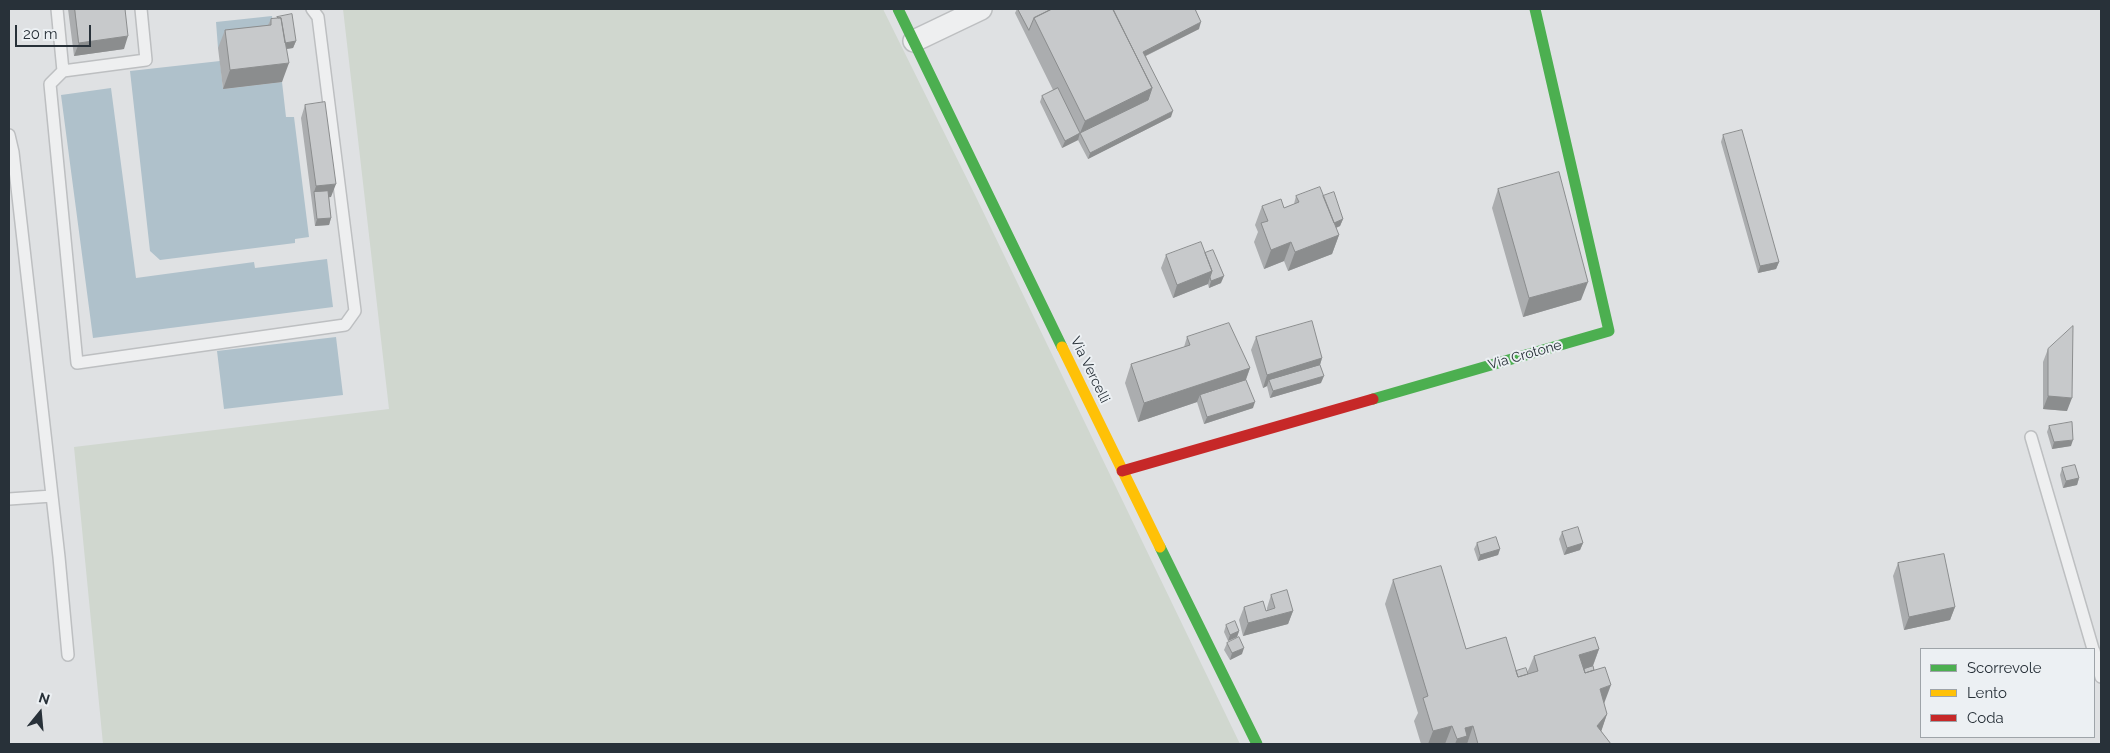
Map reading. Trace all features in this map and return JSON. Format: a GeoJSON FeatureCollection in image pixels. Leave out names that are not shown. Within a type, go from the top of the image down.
{"type":"FeatureCollection","features":[{"type":"Feature","properties":{"kind":"street","name":"Via Vercelli"},"geometry":{"type":"LineString","coordinates":[[898,9],[1257,744]]}},
{"type":"Feature","properties":{"kind":"street"},"geometry":{"type":"LineString","coordinates":[[914,41],[981,9]]}},
{"type":"Feature","properties":{"kind":"street","name":"Via Crotone"},"geometry":{"type":"LineString","coordinates":[[1122,471],[1609,331],[1535,9]]}},
{"type":"Feature","properties":{"kind":"lane"},"geometry":{"type":"LineString","coordinates":[[57,9],[64,70]]}},
{"type":"Feature","properties":{"kind":"lane"},"geometry":{"type":"LineString","coordinates":[[141,9],[146,60],[64,70],[50,84],[77,363],[345,325],[355,311],[318,17],[312,9]]}},
{"type":"Feature","properties":{"kind":"lane"},"geometry":{"type":"LineString","coordinates":[[9,135],[13,152],[68,655]]}},
{"type":"Feature","properties":{"kind":"lane"},"geometry":{"type":"LineString","coordinates":[[2032,437],[2093,648]]}},
{"type":"Feature","properties":{"kind":"lane"},"geometry":{"type":"LineString","coordinates":[[9,499],[52,496]]}},
{"type":"Feature","properties":{"kind":"lane"},"geometry":{"type":"LineString","coordinates":[[2095,654],[2101,677]]}},
{"type":"Feature","properties":{"kind":"shaded area"},"geometry":{"type":"Polygon","coordinates":[[[343,9],[883,9],[976,197],[1240,744],[103,744],[74,447],[389,409],[343,9]]]}},
{"type":"Feature","properties":{"kind":"water"},"geometry":{"type":"Polygon","coordinates":[[[272,16],[274,36],[264,43],[218,48],[216,22],[272,16]]]}},
{"type":"Feature","properties":{"kind":"water"},"geometry":{"type":"Polygon","coordinates":[[[220,61],[223,89],[282,82],[286,117],[294,117],[309,237],[295,239],[295,243],[160,260],[150,251],[130,71],[220,61]]]}},
{"type":"Feature","properties":{"kind":"water"},"geometry":{"type":"Polygon","coordinates":[[[111,88],[136,278],[254,262],[255,268],[327,259],[333,307],[93,338],[61,95],[111,88]]]}},
{"type":"Feature","properties":{"kind":"water"},"geometry":{"type":"Polygon","coordinates":[[[336,337],[343,395],[224,409],[217,351],[336,337]]]}},
{"type":"Feature","properties":{"kind":"building"},"geometry":{"type":"Polygon","coordinates":[[[75,9],[125,9],[128,36],[79,43],[75,9]]]}},
{"type":"Feature","properties":{"kind":"building"},"geometry":{"type":"Polygon","coordinates":[[[1018,9],[1052,9],[1034,18],[1029,30],[1018,9]]]}},
{"type":"Feature","properties":{"kind":"building"},"geometry":{"type":"Polygon","coordinates":[[[1052,9],[1113,9],[1152,88],[1085,121],[1034,18],[1052,9]]]}},
{"type":"Feature","properties":{"kind":"building"},"geometry":{"type":"Polygon","coordinates":[[[1113,9],[1195,9],[1201,22],[1143,52],[1173,111],[1090,153],[1080,133],[1148,100],[1152,88],[1113,9]]]}},
{"type":"Feature","properties":{"kind":"building"},"geometry":{"type":"Polygon","coordinates":[[[292,14],[296,41],[285,43],[281,18],[277,17],[292,14]]]}},
{"type":"Feature","properties":{"kind":"building"},"geometry":{"type":"Polygon","coordinates":[[[281,18],[289,63],[230,70],[225,30],[271,25],[271,19],[281,18]]]}},
{"type":"Feature","properties":{"kind":"building"},"geometry":{"type":"Polygon","coordinates":[[[1058,88],[1080,133],[1065,141],[1042,96],[1058,88]]]}},
{"type":"Feature","properties":{"kind":"building"},"geometry":{"type":"Polygon","coordinates":[[[325,102],[336,184],[316,186],[305,105],[325,102]]]}},
{"type":"Feature","properties":{"kind":"building"},"geometry":{"type":"Polygon","coordinates":[[[1742,130],[1779,262],[1760,266],[1723,135],[1742,130]]]}},
{"type":"Feature","properties":{"kind":"building"},"geometry":{"type":"Polygon","coordinates":[[[1559,172],[1588,282],[1529,298],[1498,189],[1559,172]]]}},
{"type":"Feature","properties":{"kind":"building"},"geometry":{"type":"Polygon","coordinates":[[[1320,187],[1339,235],[1295,252],[1291,242],[1271,250],[1261,223],[1268,221],[1262,206],[1281,199],[1284,208],[1299,202],[1296,196],[1320,187]]]}},
{"type":"Feature","properties":{"kind":"building"},"geometry":{"type":"Polygon","coordinates":[[[328,191],[331,218],[317,219],[314,192],[328,191]]]}},
{"type":"Feature","properties":{"kind":"building"},"geometry":{"type":"Polygon","coordinates":[[[1334,192],[1343,219],[1334,223],[1323,196],[1334,192]]]}},
{"type":"Feature","properties":{"kind":"building"},"geometry":{"type":"Polygon","coordinates":[[[1201,242],[1212,271],[1177,285],[1166,255],[1201,242]]]}},
{"type":"Feature","properties":{"kind":"building"},"geometry":{"type":"Polygon","coordinates":[[[1213,250],[1224,276],[1211,281],[1212,271],[1205,253],[1213,250]]]}},
{"type":"Feature","properties":{"kind":"building"},"geometry":{"type":"Polygon","coordinates":[[[1312,321],[1322,358],[1267,375],[1256,337],[1312,321]]]}},
{"type":"Feature","properties":{"kind":"building"},"geometry":{"type":"Polygon","coordinates":[[[1229,323],[1250,368],[1144,403],[1131,364],[1190,345],[1187,337],[1229,323]]]}},
{"type":"Feature","properties":{"kind":"building"},"geometry":{"type":"Polygon","coordinates":[[[2073,326],[2072,398],[2048,396],[2048,349],[2073,326]]]}},
{"type":"Feature","properties":{"kind":"building"},"geometry":{"type":"Polygon","coordinates":[[[1320,365],[1324,376],[1273,391],[1269,380],[1320,365]]]}},
{"type":"Feature","properties":{"kind":"building"},"geometry":{"type":"Polygon","coordinates":[[[1246,380],[1255,402],[1207,417],[1200,395],[1246,380]]]}},
{"type":"Feature","properties":{"kind":"building"},"geometry":{"type":"Polygon","coordinates":[[[2072,422],[2073,440],[2054,442],[2049,426],[2072,422]]]}},
{"type":"Feature","properties":{"kind":"building"},"geometry":{"type":"Polygon","coordinates":[[[2075,465],[2079,478],[2066,481],[2062,468],[2075,465]]]}},
{"type":"Feature","properties":{"kind":"building"},"geometry":{"type":"Polygon","coordinates":[[[1578,527],[1583,543],[1567,548],[1562,532],[1578,527]]]}},
{"type":"Feature","properties":{"kind":"building"},"geometry":{"type":"Polygon","coordinates":[[[1496,537],[1500,549],[1480,555],[1477,543],[1496,537]]]}},
{"type":"Feature","properties":{"kind":"building"},"geometry":{"type":"Polygon","coordinates":[[[1944,554],[1955,607],[1909,617],[1898,563],[1944,554]]]}},
{"type":"Feature","properties":{"kind":"building"},"geometry":{"type":"Polygon","coordinates":[[[1441,566],[1466,649],[1506,637],[1518,677],[1538,671],[1534,656],[1595,637],[1599,649],[1579,655],[1585,673],[1605,667],[1611,685],[1600,689],[1607,714],[1597,726],[1611,744],[1478,744],[1473,726],[1465,728],[1467,736],[1457,739],[1452,726],[1433,731],[1423,698],[1428,696],[1393,580],[1441,566]]]}},
{"type":"Feature","properties":{"kind":"building"},"geometry":{"type":"Polygon","coordinates":[[[1287,590],[1293,611],[1248,623],[1244,607],[1263,601],[1266,611],[1275,608],[1271,595],[1287,590]]]}},
{"type":"Feature","properties":{"kind":"building"},"geometry":{"type":"Polygon","coordinates":[[[1235,621],[1239,631],[1230,635],[1226,625],[1235,621]]]}},
{"type":"Feature","properties":{"kind":"building"},"geometry":{"type":"Polygon","coordinates":[[[1239,637],[1244,648],[1232,653],[1227,643],[1239,637]]]}},
{"type":"Feature","properties":{"kind":"building"},"geometry":{"type":"Polygon","coordinates":[[[1593,666],[1594,670],[1585,673],[1584,669],[1593,666]]]}},
{"type":"Feature","properties":{"kind":"building"},"geometry":{"type":"Polygon","coordinates":[[[1526,668],[1528,674],[1518,677],[1516,671],[1526,668]]]}},
{"type":"Feature","properties":{"kind":"traffic: fast"},"geometry":{"type":"LineString","coordinates":[[898,9],[1062,347]]}},
{"type":"Feature","properties":{"kind":"traffic: fast"},"geometry":{"type":"LineString","coordinates":[[1373,399],[1609,331],[1535,9]]}},
{"type":"Feature","properties":{"kind":"traffic: fast"},"geometry":{"type":"LineString","coordinates":[[1160,547],[1257,744]]}},
{"type":"Feature","properties":{"kind":"traffic: slow"},"geometry":{"type":"LineString","coordinates":[[1062,347],[1160,547]]}},
{"type":"Feature","properties":{"kind":"traffic: jam"},"geometry":{"type":"LineString","coordinates":[[1122,471],[1373,399]]}}]}
